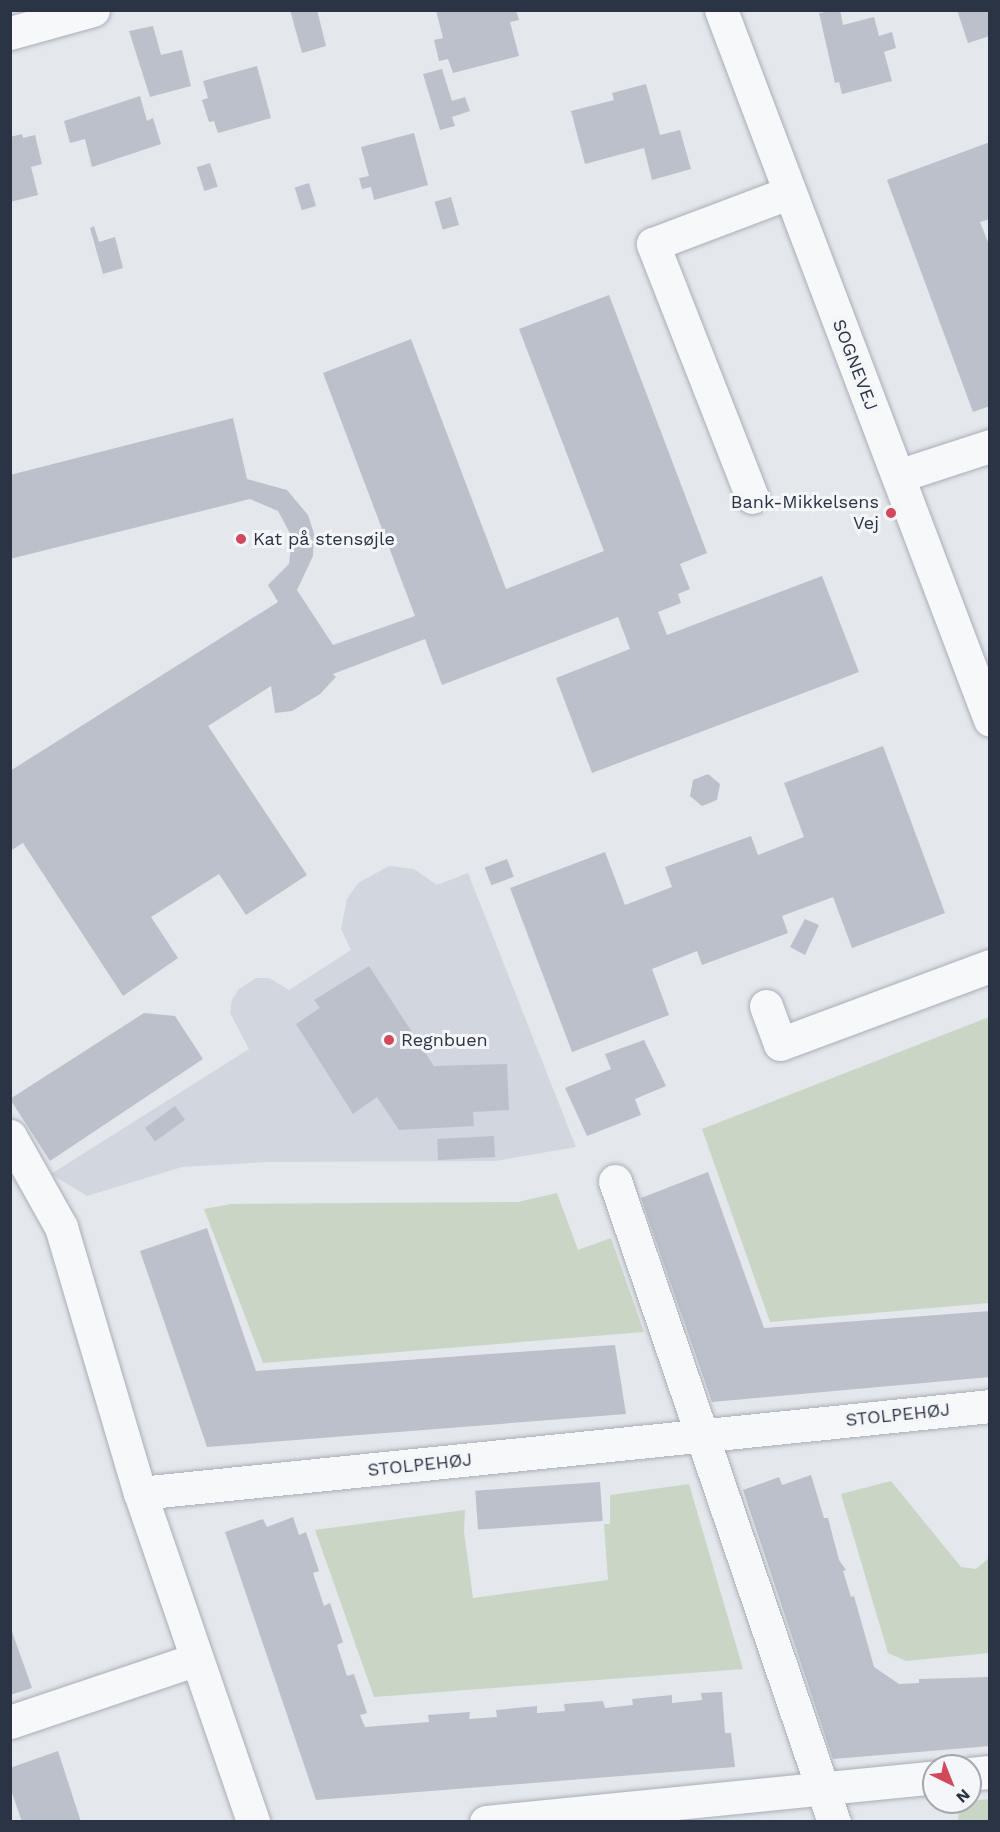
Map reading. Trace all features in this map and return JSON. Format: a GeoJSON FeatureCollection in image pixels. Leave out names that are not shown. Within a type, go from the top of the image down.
{"type":"FeatureCollection","features":[{"type":"Feature","properties":{"kind":"street"},"geometry":{"type":"LineString","coordinates":[[10,33],[93,10]]}},
{"type":"Feature","properties":{"kind":"street","name":"SOGNEVEJ"},"geometry":{"type":"LineString","coordinates":[[720,10],[990,720]]}},
{"type":"Feature","properties":{"kind":"street"},"geometry":{"type":"LineString","coordinates":[[752,497],[653,244],[788,193]]}},
{"type":"Feature","properties":{"kind":"street"},"geometry":{"type":"LineString","coordinates":[[898,476],[990,446]]}},
{"type":"Feature","properties":{"kind":"street"},"geometry":{"type":"LineString","coordinates":[[766,1006],[780,1044],[990,966]]}},
{"type":"Feature","properties":{"kind":"street"},"geometry":{"type":"LineString","coordinates":[[10,1136],[61,1227],[140,1493],[253,1821]]}},
{"type":"Feature","properties":{"kind":"street"},"geometry":{"type":"LineString","coordinates":[[615,1181],[700,1437],[834,1821]]}},
{"type":"Feature","properties":{"kind":"street","name":"STOLPEHØJ"},"geometry":{"type":"LineString","coordinates":[[140,1493],[990,1406]]}},
{"type":"Feature","properties":{"kind":"street"},"geometry":{"type":"LineString","coordinates":[[10,1722],[197,1659]]}},
{"type":"Feature","properties":{"kind":"street"},"geometry":{"type":"LineString","coordinates":[[486,1821],[922,1778]]}},
{"type":"Feature","properties":{"kind":"shaded area","name":"Regnbuen"},"geometry":{"type":"Polygon","coordinates":[[[389,866],[414,869],[437,885],[468,873],[576,1147],[495,1161],[267,1162],[182,1167],[87,1196],[51,1174],[249,1049],[230,1013],[232,1000],[239,989],[256,978],[269,978],[289,990],[351,950],[341,929],[347,899],[358,883],[389,866]]]}},
{"type":"Feature","properties":{"kind":"green space"},"geometry":{"type":"Polygon","coordinates":[[[989,1017],[989,1303],[770,1322],[702,1129],[989,1017]]]}},
{"type":"Feature","properties":{"kind":"green space"},"geometry":{"type":"Polygon","coordinates":[[[557,1193],[578,1250],[611,1238],[644,1332],[263,1363],[204,1209],[231,1204],[518,1202],[557,1193]]]}},
{"type":"Feature","properties":{"kind":"green space"},"geometry":{"type":"Polygon","coordinates":[[[891,1481],[961,1567],[976,1569],[989,1558],[989,1653],[906,1661],[888,1653],[841,1494],[891,1481]]]}},
{"type":"Feature","properties":{"kind":"green space"},"geometry":{"type":"Polygon","coordinates":[[[689,1484],[743,1669],[374,1697],[315,1530],[465,1510],[464,1532],[473,1598],[608,1580],[604,1524],[610,1524],[610,1495],[689,1484]]]}},
{"type":"Feature","properties":{"kind":"green space"},"geometry":{"type":"Polygon","coordinates":[[[989,1799],[989,1821],[958,1821],[959,1814],[982,1814],[982,1800],[989,1799]]]}},
{"type":"Feature","properties":{"kind":"building"},"geometry":{"type":"Polygon","coordinates":[[[290,10],[317,10],[326,46],[302,53],[290,10]]]}},
{"type":"Feature","properties":{"kind":"building"},"geometry":{"type":"Polygon","coordinates":[[[436,10],[516,10],[519,20],[510,22],[519,56],[453,73],[448,59],[439,61],[434,40],[443,38],[436,10]]]}},
{"type":"Feature","properties":{"kind":"building"},"geometry":{"type":"Polygon","coordinates":[[[840,10],[843,25],[874,17],[879,36],[892,32],[896,48],[884,52],[892,81],[842,94],[839,82],[835,83],[819,13],[840,10]]]}},
{"type":"Feature","properties":{"kind":"building"},"geometry":{"type":"Polygon","coordinates":[[[957,10],[990,10],[990,36],[968,43],[957,10]]]}},
{"type":"Feature","properties":{"kind":"building"},"geometry":{"type":"Polygon","coordinates":[[[153,26],[161,55],[182,50],[191,86],[150,97],[129,31],[153,26]]]}},
{"type":"Feature","properties":{"kind":"building"},"geometry":{"type":"Polygon","coordinates":[[[257,66],[271,118],[218,133],[214,121],[209,122],[202,100],[208,98],[203,81],[257,66]]]}},
{"type":"Feature","properties":{"kind":"building"},"geometry":{"type":"Polygon","coordinates":[[[442,69],[452,101],[465,97],[470,111],[452,117],[455,126],[440,130],[423,74],[442,69]]]}},
{"type":"Feature","properties":{"kind":"building"},"geometry":{"type":"Polygon","coordinates":[[[646,84],[660,135],[680,130],[691,169],[652,180],[644,148],[585,164],[571,111],[614,100],[612,93],[646,84]]]}},
{"type":"Feature","properties":{"kind":"building"},"geometry":{"type":"Polygon","coordinates":[[[140,96],[147,121],[153,118],[161,144],[92,167],[85,139],[70,143],[64,121],[140,96]]]}},
{"type":"Feature","properties":{"kind":"building"},"geometry":{"type":"Polygon","coordinates":[[[414,133],[428,185],[374,200],[371,187],[362,189],[359,178],[369,176],[361,147],[414,133]]]}},
{"type":"Feature","properties":{"kind":"building"},"geometry":{"type":"Polygon","coordinates":[[[22,134],[23,138],[35,135],[42,164],[31,167],[38,195],[10,202],[10,137],[22,134]]]}},
{"type":"Feature","properties":{"kind":"building"},"geometry":{"type":"Polygon","coordinates":[[[990,142],[990,219],[980,222],[990,247],[990,406],[973,412],[887,180],[990,142]]]}},
{"type":"Feature","properties":{"kind":"building"},"geometry":{"type":"Polygon","coordinates":[[[210,163],[218,187],[204,191],[197,167],[210,163]]]}},
{"type":"Feature","properties":{"kind":"building"},"geometry":{"type":"Polygon","coordinates":[[[309,183],[316,206],[302,210],[295,187],[309,183]]]}},
{"type":"Feature","properties":{"kind":"building"},"geometry":{"type":"Polygon","coordinates":[[[451,197],[459,225],[443,230],[435,202],[451,197]]]}},
{"type":"Feature","properties":{"kind":"building"},"geometry":{"type":"Polygon","coordinates":[[[94,226],[99,242],[115,237],[123,268],[103,274],[90,228],[94,226]]]}},
{"type":"Feature","properties":{"kind":"building"},"geometry":{"type":"Polygon","coordinates":[[[609,295],[707,553],[680,564],[690,589],[678,594],[681,603],[658,612],[667,635],[822,576],[859,672],[592,773],[556,678],[630,649],[618,617],[442,685],[425,639],[333,674],[336,677],[320,694],[292,711],[275,713],[271,686],[208,726],[307,875],[246,915],[219,874],[151,917],[178,958],[123,996],[23,843],[10,851],[10,771],[278,602],[268,585],[289,564],[292,537],[278,511],[250,499],[10,559],[10,475],[233,418],[247,479],[287,490],[308,515],[314,534],[313,556],[297,590],[333,645],[415,616],[323,373],[411,339],[506,589],[604,551],[519,329],[609,295]]]}},
{"type":"Feature","properties":{"kind":"building"},"geometry":{"type":"Polygon","coordinates":[[[883,746],[945,913],[852,948],[833,897],[782,916],[788,933],[702,965],[697,951],[652,969],[669,1015],[572,1052],[510,888],[605,852],[625,905],[672,887],[665,867],[751,836],[758,855],[804,837],[784,783],[883,746]]]}},
{"type":"Feature","properties":{"kind":"building"},"geometry":{"type":"Polygon","coordinates":[[[708,774],[720,784],[717,800],[702,806],[690,796],[693,780],[708,774]]]}},
{"type":"Feature","properties":{"kind":"building"},"geometry":{"type":"Polygon","coordinates":[[[507,859],[514,877],[491,885],[485,868],[507,859]]]}},
{"type":"Feature","properties":{"kind":"building"},"geometry":{"type":"Polygon","coordinates":[[[805,919],[819,925],[805,955],[790,947],[805,919]]]}},
{"type":"Feature","properties":{"kind":"building"},"geometry":{"type":"Polygon","coordinates":[[[369,966],[434,1066],[507,1064],[509,1110],[473,1112],[474,1126],[399,1130],[377,1097],[353,1114],[296,1024],[320,1008],[314,1000],[369,966]]]}},
{"type":"Feature","properties":{"kind":"building"},"geometry":{"type":"Polygon","coordinates":[[[144,1013],[175,1016],[203,1059],[50,1161],[10,1099],[144,1013]]]}},
{"type":"Feature","properties":{"kind":"building"},"geometry":{"type":"Polygon","coordinates":[[[644,1040],[666,1086],[635,1099],[641,1115],[587,1136],[565,1088],[611,1069],[605,1054],[644,1040]]]}},
{"type":"Feature","properties":{"kind":"building"},"geometry":{"type":"Polygon","coordinates":[[[175,1106],[185,1120],[155,1142],[145,1128],[175,1106]]]}},
{"type":"Feature","properties":{"kind":"building"},"geometry":{"type":"Polygon","coordinates":[[[494,1136],[495,1157],[438,1160],[437,1139],[494,1136]]]}},
{"type":"Feature","properties":{"kind":"building"},"geometry":{"type":"Polygon","coordinates":[[[708,1172],[764,1328],[990,1311],[990,1377],[712,1402],[641,1198],[708,1172]]]}},
{"type":"Feature","properties":{"kind":"building"},"geometry":{"type":"Polygon","coordinates":[[[207,1228],[256,1371],[615,1345],[626,1414],[207,1447],[140,1251],[207,1228]]]}},
{"type":"Feature","properties":{"kind":"building"},"geometry":{"type":"Polygon","coordinates":[[[811,1475],[824,1518],[828,1518],[839,1560],[846,1570],[843,1571],[851,1597],[854,1596],[874,1667],[899,1684],[919,1683],[919,1679],[990,1677],[990,1746],[833,1759],[743,1490],[779,1477],[782,1485],[811,1475]]]}},
{"type":"Feature","properties":{"kind":"building"},"geometry":{"type":"Polygon","coordinates":[[[600,1482],[603,1521],[478,1530],[475,1491],[600,1482]]]}},
{"type":"Feature","properties":{"kind":"building"},"geometry":{"type":"Polygon","coordinates":[[[293,1517],[299,1535],[306,1532],[319,1571],[313,1573],[324,1606],[330,1603],[343,1642],[337,1645],[347,1676],[354,1674],[367,1713],[360,1715],[365,1727],[429,1722],[428,1715],[470,1712],[469,1719],[497,1717],[496,1710],[537,1706],[537,1713],[565,1711],[564,1704],[603,1701],[605,1708],[633,1705],[632,1699],[672,1695],[672,1703],[702,1700],[701,1693],[722,1692],[725,1733],[731,1733],[735,1767],[316,1800],[225,1532],[263,1519],[267,1527],[293,1517]]]}},
{"type":"Feature","properties":{"kind":"building"},"geometry":{"type":"Polygon","coordinates":[[[10,1626],[32,1688],[10,1695],[10,1626]]]}},
{"type":"Feature","properties":{"kind":"building"},"geometry":{"type":"Polygon","coordinates":[[[58,1751],[81,1822],[22,1822],[10,1787],[10,1768],[58,1751]]]}},
{"type":"Feature","properties":{"kind":"place","name":"Bank-Mikkelsens Vej"},"geometry":{"type":"Point","coordinates":[891,513]}},
{"type":"Feature","properties":{"kind":"place","name":"Kat på stensøjle"},"geometry":{"type":"Point","coordinates":[241,539]}},
{"type":"Feature","properties":{"kind":"place","name":"Regnbuen"},"geometry":{"type":"Point","coordinates":[389,1040]}}]}
